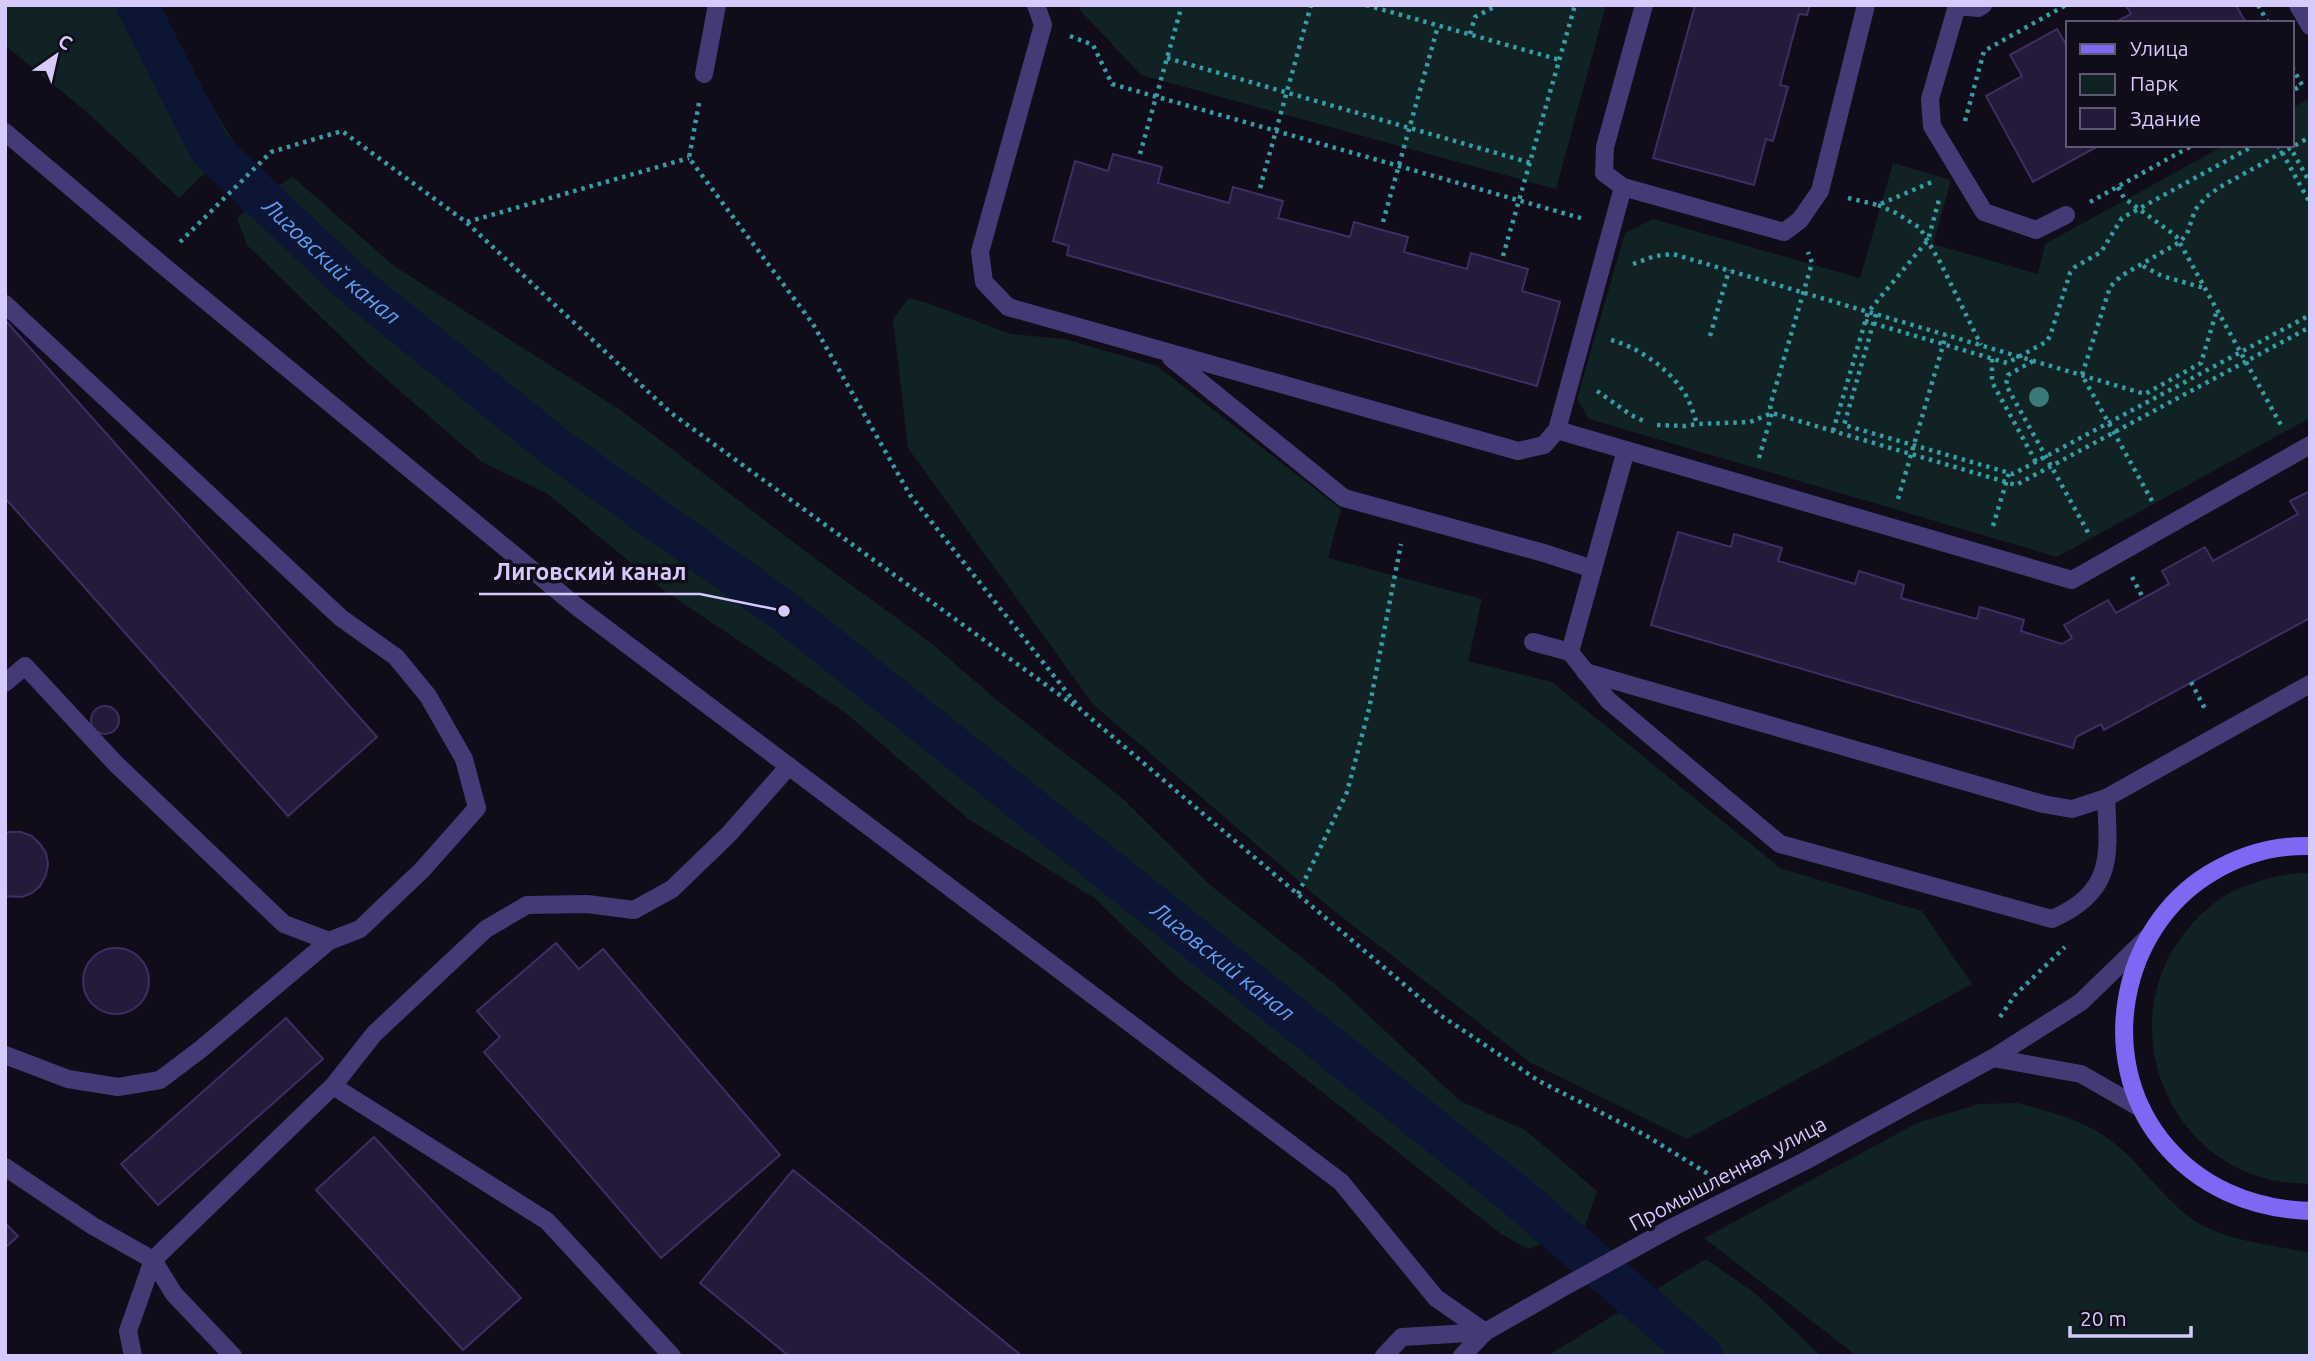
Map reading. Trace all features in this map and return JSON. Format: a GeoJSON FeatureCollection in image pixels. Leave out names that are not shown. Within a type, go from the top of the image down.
{"type":"FeatureCollection","features":[{"type":"Feature","properties":{"kind":"street"},"geometry":{"type":"LineString","coordinates":[[704,74],[717,5]]}},
{"type":"Feature","properties":{"kind":"street"},"geometry":{"type":"LineString","coordinates":[[1036,5],[1043,25],[980,252],[984,282],[1008,307],[1518,452],[1544,445],[1557,430],[1623,187]]}},
{"type":"Feature","properties":{"kind":"street"},"geometry":{"type":"LineString","coordinates":[[1644,5],[1605,147],[1604,173],[1623,187],[1784,232],[1800,220],[1820,191],[1866,5]]}},
{"type":"Feature","properties":{"kind":"street"},"geometry":{"type":"LineString","coordinates":[[1983,5],[1978,8],[1956,6],[1930,99],[1932,126],[1951,173],[1984,212],[2036,230],[2066,215]]}},
{"type":"Feature","properties":{"kind":"street"},"geometry":{"type":"LineString","coordinates":[[2298,5],[2310,26]]}},
{"type":"Feature","properties":{"kind":"street"},"geometry":{"type":"LineString","coordinates":[[5,132],[576,606],[1341,1182],[1436,1298],[1485,1332]]}},
{"type":"Feature","properties":{"kind":"street"},"geometry":{"type":"LineString","coordinates":[[5,304],[341,618],[396,657],[428,696],[464,759],[477,808],[422,870],[360,929],[329,941],[201,1049],[160,1080],[118,1087],[68,1079],[5,1055]]}},
{"type":"Feature","properties":{"kind":"street"},"geometry":{"type":"LineString","coordinates":[[1166,353],[1344,498],[1593,569]]}},
{"type":"Feature","properties":{"kind":"street"},"geometry":{"type":"LineString","coordinates":[[1557,430],[2072,580],[2303,449]]}},
{"type":"Feature","properties":{"kind":"street"},"geometry":{"type":"LineString","coordinates":[[1570,652],[1626,450]]}},
{"type":"Feature","properties":{"kind":"street"},"geometry":{"type":"LineString","coordinates":[[1533,642],[1570,652],[1608,700],[1780,844],[2052,919],[2071,911],[2095,888],[2105,872],[2109,850],[2106,798]]}},
{"type":"Feature","properties":{"kind":"street"},"geometry":{"type":"LineString","coordinates":[[5,683],[25,666],[116,764],[284,924],[329,941]]}},
{"type":"Feature","properties":{"kind":"street"},"geometry":{"type":"LineString","coordinates":[[1585,672],[2043,804],[2072,809],[2106,798],[2310,684]]}},
{"type":"Feature","properties":{"kind":"street"},"geometry":{"type":"LineString","coordinates":[[133,1356],[128,1331],[153,1260],[333,1086],[374,1034],[486,929],[527,905],[587,904],[634,910],[672,889],[729,834],[789,766]]}},
{"type":"Feature","properties":{"kind":"street"},"geometry":{"type":"LineString","coordinates":[[2310,846],[2295,845],[2259,851],[2225,864],[2195,883],[2169,907],[2148,936],[2133,970],[2125,1004],[2124,1040],[2129,1076],[2142,1110],[2161,1140],[2186,1166],[2215,1187],[2248,1202],[2283,1210],[2310,1211]]}},
{"type":"Feature","properties":{"kind":"street","name":"Промышленная улица"},"geometry":{"type":"LineString","coordinates":[[1485,1332],[1673,1227],[1803,1162],[1993,1058],[2081,1002],[2148,936]]}},
{"type":"Feature","properties":{"kind":"street"},"geometry":{"type":"LineString","coordinates":[[1993,1058],[2081,1074],[2142,1110]]}},
{"type":"Feature","properties":{"kind":"street"},"geometry":{"type":"LineString","coordinates":[[333,1086],[547,1221],[672,1356]]}},
{"type":"Feature","properties":{"kind":"street"},"geometry":{"type":"LineString","coordinates":[[5,1167],[93,1226],[153,1260],[174,1294],[233,1356]]}},
{"type":"Feature","properties":{"kind":"street"},"geometry":{"type":"LineString","coordinates":[[1384,1356],[1402,1337],[1485,1332]]}},
{"type":"Feature","properties":{"kind":"street"},"geometry":{"type":"LineString","coordinates":[[1462,1356],[1485,1332]]}},
{"type":"Feature","properties":{"kind":"path"},"geometry":{"type":"LineString","coordinates":[[1140,154],[1182,5]]}},
{"type":"Feature","properties":{"kind":"path"},"geometry":{"type":"LineString","coordinates":[[1260,188],[1311,5]]}},
{"type":"Feature","properties":{"kind":"path"},"geometry":{"type":"LineString","coordinates":[[1366,5],[1560,60]]}},
{"type":"Feature","properties":{"kind":"path"},"geometry":{"type":"LineString","coordinates":[[1470,34],[1475,17],[1498,5]]}},
{"type":"Feature","properties":{"kind":"path"},"geometry":{"type":"LineString","coordinates":[[1503,256],[1575,5]]}},
{"type":"Feature","properties":{"kind":"path"},"geometry":{"type":"LineString","coordinates":[[1962,132],[1984,51],[2066,5]]}},
{"type":"Feature","properties":{"kind":"path"},"geometry":{"type":"LineString","coordinates":[[2258,5],[2267,21]]}},
{"type":"Feature","properties":{"kind":"path"},"geometry":{"type":"LineString","coordinates":[[1043,25],[1093,45],[1112,84],[1612,227]]}},
{"type":"Feature","properties":{"kind":"path"},"geometry":{"type":"LineString","coordinates":[[1383,222],[1438,26]]}},
{"type":"Feature","properties":{"kind":"path"},"geometry":{"type":"LineString","coordinates":[[1167,58],[1531,163]]}},
{"type":"Feature","properties":{"kind":"path"},"geometry":{"type":"LineString","coordinates":[[2294,71],[2302,85],[2294,90]]}},
{"type":"Feature","properties":{"kind":"path"},"geometry":{"type":"LineString","coordinates":[[704,74],[689,158],[813,324],[910,495],[1081,710]]}},
{"type":"Feature","properties":{"kind":"path"},"geometry":{"type":"LineString","coordinates":[[199,223],[271,152],[342,131],[466,222],[671,413],[1081,710],[1440,1015],[1539,1081],[1645,1135],[1709,1174],[1729,1199]]}},
{"type":"Feature","properties":{"kind":"path"},"geometry":{"type":"LineString","coordinates":[[2294,145],[2310,137]]}},
{"type":"Feature","properties":{"kind":"path"},"geometry":{"type":"LineString","coordinates":[[2066,215],[2189,147]]}},
{"type":"Feature","properties":{"kind":"path"},"geometry":{"type":"LineString","coordinates":[[1865,321],[2007,363],[2046,342],[2070,273],[2075,267],[2101,252],[2118,223],[2251,147]]}},
{"type":"Feature","properties":{"kind":"path"},"geometry":{"type":"LineString","coordinates":[[2279,147],[2310,202]]}},
{"type":"Feature","properties":{"kind":"path"},"geometry":{"type":"LineString","coordinates":[[2166,526],[2082,375],[2110,286],[2121,276],[2143,266],[2180,242],[2187,234],[2195,210],[2206,197],[2289,147],[2310,183]]}},
{"type":"Feature","properties":{"kind":"path"},"geometry":{"type":"LineString","coordinates":[[466,222],[689,158]]}},
{"type":"Feature","properties":{"kind":"path"},"geometry":{"type":"LineString","coordinates":[[1878,205],[1951,173]]}},
{"type":"Feature","properties":{"kind":"path"},"geometry":{"type":"LineString","coordinates":[[1833,431],[1868,312],[1928,240],[1951,173]]}},
{"type":"Feature","properties":{"kind":"path"},"geometry":{"type":"LineString","coordinates":[[2118,187],[2124,198],[2176,236],[2246,361],[2303,449]]}},
{"type":"Feature","properties":{"kind":"path"},"geometry":{"type":"LineString","coordinates":[[1820,191],[1878,205],[1920,228],[1981,345]]}},
{"type":"Feature","properties":{"kind":"path"},"geometry":{"type":"LineString","coordinates":[[1751,486],[1772,413],[1770,406],[1812,264],[1800,220]]}},
{"type":"Feature","properties":{"kind":"path"},"geometry":{"type":"LineString","coordinates":[[1627,268],[1655,256],[1673,254],[2145,394],[2202,363],[2217,310]]}},
{"type":"Feature","properties":{"kind":"path"},"geometry":{"type":"LineString","coordinates":[[2143,266],[2162,276],[2206,288]]}},
{"type":"Feature","properties":{"kind":"path"},"geometry":{"type":"LineString","coordinates":[[1710,336],[1729,270]]}},
{"type":"Feature","properties":{"kind":"path"},"geometry":{"type":"LineString","coordinates":[[1876,314],[1844,425],[2013,474],[2310,315]]}},
{"type":"Feature","properties":{"kind":"path"},"geometry":{"type":"LineString","coordinates":[[1571,380],[1586,384],[1631,415],[1664,427],[1750,422],[1772,413],[2016,485],[2310,327]]}},
{"type":"Feature","properties":{"kind":"path"},"geometry":{"type":"LineString","coordinates":[[1890,527],[1946,335]]}},
{"type":"Feature","properties":{"kind":"path"},"geometry":{"type":"LineString","coordinates":[[1600,337],[1623,344],[1641,354],[1674,380],[1682,389],[1697,424]]}},
{"type":"Feature","properties":{"kind":"path"},"geometry":{"type":"LineString","coordinates":[[1992,359],[1992,382],[2036,462]]}},
{"type":"Feature","properties":{"kind":"path"},"geometry":{"type":"LineString","coordinates":[[2034,361],[2008,374],[2006,385],[2104,562]]}},
{"type":"Feature","properties":{"kind":"path"},"geometry":{"type":"LineString","coordinates":[[1984,554],[2009,473]]}},
{"type":"Feature","properties":{"kind":"path"},"geometry":{"type":"LineString","coordinates":[[1298,894],[1347,792],[1369,709],[1407,516]]}},
{"type":"Feature","properties":{"kind":"path"},"geometry":{"type":"LineString","coordinates":[[1993,1058],[1995,1023],[2015,995],[2065,947],[2076,922],[2071,911]]}},
{"type":"Feature","properties":{"kind":"green space"},"geometry":{"type":"Polygon","coordinates":[[[5,5],[151,5],[235,144],[179,198],[88,113],[5,45],[5,5]]]}},
{"type":"Feature","properties":{"kind":"green space"},"geometry":{"type":"Polygon","coordinates":[[[1080,5],[1606,5],[1556,189],[1141,75],[1079,9],[1080,5]]]}},
{"type":"Feature","properties":{"kind":"green space"},"geometry":{"type":"Polygon","coordinates":[[[2310,98],[2310,418],[2057,557],[1589,419],[1577,399],[1625,233],[1653,219],[1860,278],[1893,163],[1951,180],[1933,244],[2038,274],[2045,244],[2221,147],[2294,147],[2294,107],[2310,98]]]}},
{"type":"Feature","properties":{"kind":"green space"},"geometry":{"type":"Polygon","coordinates":[[[293,177],[394,266],[622,411],[806,552],[931,643],[999,702],[1121,797],[1210,885],[1335,984],[1460,1101],[1525,1130],[1597,1191],[1585,1226],[1529,1249],[1501,1234],[1177,977],[1094,898],[967,818],[846,713],[662,589],[548,494],[482,462],[370,365],[247,245],[237,218],[268,192],[293,177]]]}},
{"type":"Feature","properties":{"kind":"green space"},"geometry":{"type":"Polygon","coordinates":[[[909,298],[1011,334],[1065,339],[1157,366],[1341,509],[1328,558],[1482,599],[1468,661],[1552,682],[1780,868],[1922,911],[1972,984],[1687,1139],[1531,1063],[1329,907],[1093,704],[908,448],[893,319],[909,298]]]}},
{"type":"Feature","properties":{"kind":"green space"},"geometry":{"type":"Polygon","coordinates":[[[2297,873],[2310,873],[2310,1184],[2276,1181],[2257,1176],[2224,1160],[2196,1137],[2175,1109],[2160,1077],[2153,1042],[2153,1007],[2162,972],[2180,939],[2192,924],[2214,903],[2231,892],[2247,885],[2297,873]]]}},
{"type":"Feature","properties":{"kind":"green space"},"geometry":{"type":"Polygon","coordinates":[[[2018,1103],[2073,1120],[2103,1135],[2126,1154],[2180,1209],[2204,1226],[2233,1237],[2310,1253],[2310,1356],[1857,1356],[1704,1238],[1917,1123],[1979,1104],[2018,1103]]]}},
{"type":"Feature","properties":{"kind":"green space"},"geometry":{"type":"Polygon","coordinates":[[[1706,1259],[1756,1294],[1821,1356],[1547,1356],[1706,1259]]]}},
{"type":"Feature","properties":{"kind":"building"},"geometry":{"type":"Polygon","coordinates":[[[1695,5],[1810,5],[1807,15],[1799,14],[1780,85],[1788,87],[1773,141],[1766,139],[1754,185],[1653,158],[1695,5]]]}},
{"type":"Feature","properties":{"kind":"building"},"geometry":{"type":"Polygon","coordinates":[[[2126,5],[2236,5],[2245,21],[2118,21],[2131,14],[2126,5]]]}},
{"type":"Feature","properties":{"kind":"building"},"geometry":{"type":"Polygon","coordinates":[[[2057,29],[2066,45],[2066,147],[2096,147],[2033,182],[1986,96],[2022,76],[2010,55],[2057,29]]]}},
{"type":"Feature","properties":{"kind":"building"},"geometry":{"type":"Polygon","coordinates":[[[1113,154],[1162,167],[1158,183],[1229,203],[1233,187],[1283,201],[1278,218],[1350,237],[1354,222],[1408,237],[1404,252],[1467,269],[1471,253],[1528,269],[1522,291],[1560,302],[1537,386],[1067,255],[1069,246],[1053,241],[1075,161],[1108,171],[1113,154]]]}},
{"type":"Feature","properties":{"kind":"building"},"geometry":{"type":"Polygon","coordinates":[[[5,320],[377,737],[288,816],[5,498],[5,320]]]}},
{"type":"Feature","properties":{"kind":"building"},"geometry":{"type":"Polygon","coordinates":[[[2310,491],[2310,618],[2104,730],[2101,724],[2076,737],[2073,748],[1651,625],[1678,532],[1731,547],[1734,534],[1782,548],[1778,561],[1855,584],[1859,571],[1904,585],[1901,598],[1977,619],[1980,607],[2024,620],[2021,631],[2062,644],[2072,638],[2064,625],[2108,600],[2116,613],[2169,584],[2162,571],[2205,547],[2213,561],[2298,514],[2290,501],[2310,491]]]}},
{"type":"Feature","properties":{"kind":"building"},"geometry":{"type":"Polygon","coordinates":[[[105,706],[115,710],[119,720],[115,730],[105,734],[95,730],[91,720],[95,710],[105,706]]]}},
{"type":"Feature","properties":{"kind":"building"},"geometry":{"type":"Polygon","coordinates":[[[5,833],[32,836],[46,853],[46,875],[40,886],[22,897],[5,896],[5,833]]]}},
{"type":"Feature","properties":{"kind":"building"},"geometry":{"type":"Polygon","coordinates":[[[556,943],[579,969],[603,949],[780,1155],[661,1258],[484,1052],[500,1037],[477,1011],[556,943]]]}},
{"type":"Feature","properties":{"kind":"building"},"geometry":{"type":"Polygon","coordinates":[[[116,948],[129,951],[139,958],[146,968],[149,981],[146,994],[139,1004],[129,1011],[116,1014],[103,1011],[93,1004],[86,994],[83,981],[86,968],[93,958],[103,951],[116,948]]]}},
{"type":"Feature","properties":{"kind":"building"},"geometry":{"type":"Polygon","coordinates":[[[286,1018],[323,1059],[158,1205],[121,1164],[286,1018]]]}},
{"type":"Feature","properties":{"kind":"building"},"geometry":{"type":"Polygon","coordinates":[[[374,1137],[521,1298],[463,1350],[316,1190],[374,1137]]]}},
{"type":"Feature","properties":{"kind":"building"},"geometry":{"type":"Polygon","coordinates":[[[793,1170],[1022,1356],[789,1356],[700,1283],[793,1170]]]}},
{"type":"Feature","properties":{"kind":"building"},"geometry":{"type":"Polygon","coordinates":[[[5,1223],[18,1236],[5,1248],[5,1223]]]}},
{"type":"Feature","properties":{"kind":"waterway","name":"Лиговский канал"},"geometry":{"type":"LineString","coordinates":[[137,5],[210,149],[353,284],[555,447],[784,611],[1518,1197],[1702,1356]]}},
{"type":"Feature","properties":{"kind":"place","name":"Лиговский канал"},"geometry":{"type":"Point","coordinates":[784,611]}}]}
